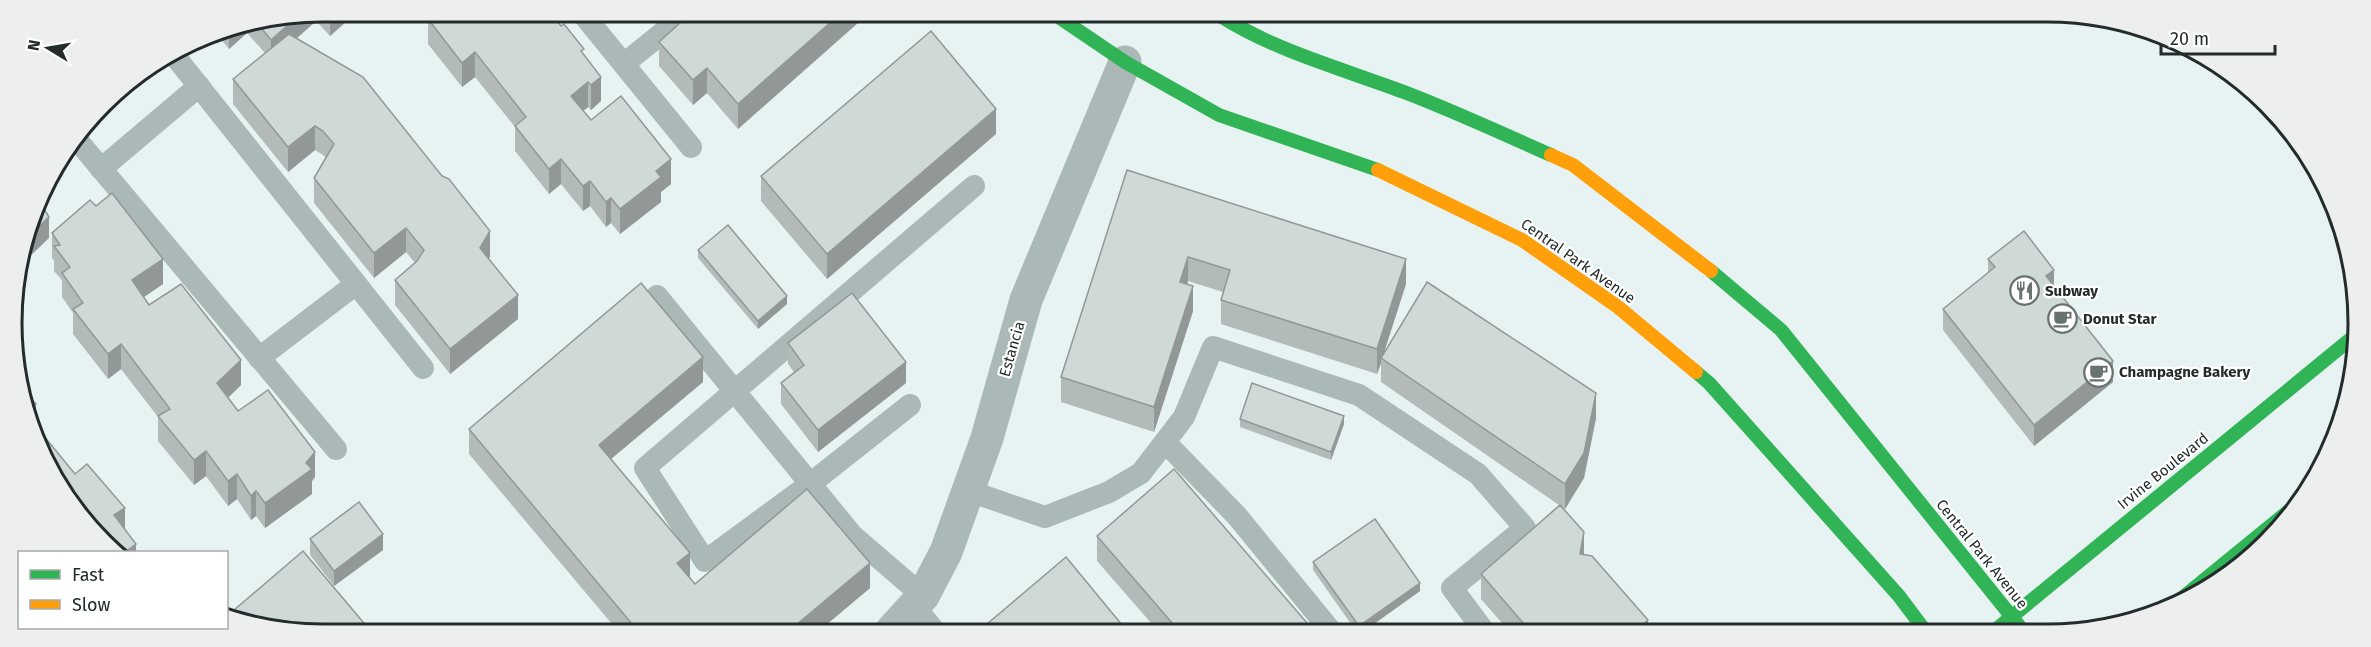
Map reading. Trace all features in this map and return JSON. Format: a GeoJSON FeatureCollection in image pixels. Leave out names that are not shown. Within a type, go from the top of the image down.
{"type":"FeatureCollection","features":[{"type":"Feature","properties":{"kind":"street","name":"Central Park Avenue"},"geometry":{"type":"LineString","coordinates":[[1066,22],[1125,62],[1219,115],[1373,168],[1522,240],[1618,307],[1708,382],[1899,597],[1920,624]]}},
{"type":"Feature","properties":{"kind":"street","name":"Central Park Avenue"},"geometry":{"type":"LineString","coordinates":[[1230,22],[1280,46],[1431,102],[1573,165],[1685,249],[1781,330],[2018,624]]}},
{"type":"Feature","properties":{"kind":"street","name":"Estancia"},"geometry":{"type":"LineString","coordinates":[[902,624],[924,611],[987,438],[1026,300],[1125,62]]}},
{"type":"Feature","properties":{"kind":"street","name":"Irvine Boulevard"},"geometry":{"type":"LineString","coordinates":[[2002,624],[2348,341]]}},
{"type":"Feature","properties":{"kind":"street"},"geometry":{"type":"LineString","coordinates":[[2203,581],[2269,527]]}},
{"type":"Feature","properties":{"kind":"lane"},"geometry":{"type":"LineString","coordinates":[[590,22],[691,147]]}},
{"type":"Feature","properties":{"kind":"lane"},"geometry":{"type":"LineString","coordinates":[[625,63],[676,22]]}},
{"type":"Feature","properties":{"kind":"lane"},"geometry":{"type":"LineString","coordinates":[[178,60],[423,368]]}},
{"type":"Feature","properties":{"kind":"lane"},"geometry":{"type":"LineString","coordinates":[[101,169],[199,86]]}},
{"type":"Feature","properties":{"kind":"lane"},"geometry":{"type":"LineString","coordinates":[[81,145],[336,449]]}},
{"type":"Feature","properties":{"kind":"lane"},"geometry":{"type":"LineString","coordinates":[[910,405],[810,484],[705,561],[645,468],[974,186]]}},
{"type":"Feature","properties":{"kind":"lane"},"geometry":{"type":"LineString","coordinates":[[260,358],[357,284]]}},
{"type":"Feature","properties":{"kind":"lane"},"geometry":{"type":"LineString","coordinates":[[657,296],[852,535],[924,611]]}},
{"type":"Feature","properties":{"kind":"lane"},"geometry":{"type":"LineString","coordinates":[[969,491],[1045,517],[1109,492],[1141,473],[1184,417],[1213,347],[1359,395],[1478,474],[1525,528],[1452,588],[1479,624]]}},
{"type":"Feature","properties":{"kind":"lane"},"geometry":{"type":"LineString","coordinates":[[1165,442],[1237,516],[1325,624]]}},
{"type":"Feature","properties":{"kind":"building"},"geometry":{"type":"Polygon","coordinates":[[[430,22],[558,22],[561,26],[564,24],[584,49],[581,51],[601,77],[591,85],[588,82],[571,96],[591,120],[621,96],[671,159],[656,171],[661,177],[620,209],[611,198],[606,202],[590,181],[583,186],[561,159],[549,169],[515,126],[526,117],[475,52],[462,63],[430,22]]]}},
{"type":"Feature","properties":{"kind":"building"},"geometry":{"type":"Polygon","coordinates":[[[681,22],[831,22],[738,104],[707,68],[693,80],[659,42],[681,22]]]}},
{"type":"Feature","properties":{"kind":"building"},"geometry":{"type":"Polygon","coordinates":[[[288,25],[271,40],[262,29],[288,25]]]}},
{"type":"Feature","properties":{"kind":"building"},"geometry":{"type":"Polygon","coordinates":[[[931,31],[996,109],[827,254],[761,176],[931,31]]]}},
{"type":"Feature","properties":{"kind":"building"},"geometry":{"type":"Polygon","coordinates":[[[289,34],[363,77],[442,176],[449,179],[490,231],[480,248],[518,295],[450,349],[395,280],[417,261],[424,250],[406,228],[374,253],[314,178],[334,144],[323,131],[315,126],[288,147],[233,79],[289,34]]]}},
{"type":"Feature","properties":{"kind":"building"},"geometry":{"type":"Polygon","coordinates":[[[1127,170],[1406,259],[1377,349],[1221,300],[1230,270],[1188,257],[1180,282],[1193,286],[1154,407],[1061,377],[1127,170]]]}},
{"type":"Feature","properties":{"kind":"building"},"geometry":{"type":"Polygon","coordinates":[[[112,193],[163,259],[132,280],[149,305],[181,284],[241,360],[217,383],[238,411],[268,390],[315,452],[306,463],[312,469],[265,503],[256,491],[251,496],[237,474],[228,481],[206,451],[194,460],[158,416],[170,409],[121,344],[108,354],[73,309],[83,303],[62,273],[70,267],[54,246],[60,245],[52,233],[90,200],[96,206],[112,193]]]}},
{"type":"Feature","properties":{"kind":"building"},"geometry":{"type":"Polygon","coordinates":[[[44,209],[49,217],[38,228],[44,209]]]}},
{"type":"Feature","properties":{"kind":"building"},"geometry":{"type":"Polygon","coordinates":[[[728,225],[787,296],[758,321],[698,250],[728,225]]]}},
{"type":"Feature","properties":{"kind":"building"},"geometry":{"type":"Polygon","coordinates":[[[2024,231],[2054,270],[2046,276],[2113,361],[2034,425],[1943,309],[1995,267],[1988,259],[2024,231]]]}},
{"type":"Feature","properties":{"kind":"building"},"geometry":{"type":"Polygon","coordinates":[[[1427,282],[1596,393],[1584,453],[1565,484],[1381,358],[1427,282]]]}},
{"type":"Feature","properties":{"kind":"building"},"geometry":{"type":"Polygon","coordinates":[[[641,283],[703,357],[599,445],[690,553],[677,563],[695,584],[807,489],[870,563],[797,624],[632,624],[469,429],[641,283]]]}},
{"type":"Feature","properties":{"kind":"building"},"geometry":{"type":"Polygon","coordinates":[[[852,293],[906,362],[818,430],[781,383],[804,365],[788,343],[852,293]]]}},
{"type":"Feature","properties":{"kind":"building"},"geometry":{"type":"Polygon","coordinates":[[[1252,383],[1344,416],[1331,452],[1240,419],[1252,383]]]}},
{"type":"Feature","properties":{"kind":"building"},"geometry":{"type":"Polygon","coordinates":[[[44,436],[75,474],[87,464],[125,508],[114,515],[136,544],[125,550],[97,522],[73,491],[44,436]]]}},
{"type":"Feature","properties":{"kind":"building"},"geometry":{"type":"Polygon","coordinates":[[[1174,469],[1308,624],[1173,624],[1097,536],[1174,469]]]}},
{"type":"Feature","properties":{"kind":"building"},"geometry":{"type":"Polygon","coordinates":[[[359,502],[383,534],[334,571],[310,539],[359,502]]]}},
{"type":"Feature","properties":{"kind":"building"},"geometry":{"type":"Polygon","coordinates":[[[1560,505],[1584,532],[1580,554],[1592,556],[1648,620],[1644,624],[1524,624],[1481,574],[1560,505]]]}},
{"type":"Feature","properties":{"kind":"building"},"geometry":{"type":"Polygon","coordinates":[[[1375,519],[1420,583],[1362,624],[1358,624],[1313,562],[1375,519]]]}},
{"type":"Feature","properties":{"kind":"building"},"geometry":{"type":"Polygon","coordinates":[[[303,551],[365,624],[284,622],[233,611],[303,551]]]}},
{"type":"Feature","properties":{"kind":"building"},"geometry":{"type":"Polygon","coordinates":[[[1066,557],[1121,624],[987,624],[1066,557]]]}},
{"type":"Feature","properties":{"kind":"traffic: fast"},"geometry":{"type":"LineString","coordinates":[[1066,22],[1125,62],[1219,115],[1378,170]]}},
{"type":"Feature","properties":{"kind":"traffic: fast"},"geometry":{"type":"LineString","coordinates":[[1231,22],[1286,49],[1423,99],[1551,155]]}},
{"type":"Feature","properties":{"kind":"traffic: fast"},"geometry":{"type":"LineString","coordinates":[[1711,271],[1781,330],[2018,624]]}},
{"type":"Feature","properties":{"kind":"traffic: fast"},"geometry":{"type":"LineString","coordinates":[[2003,624],[2348,341]]}},
{"type":"Feature","properties":{"kind":"traffic: fast"},"geometry":{"type":"LineString","coordinates":[[1696,372],[1709,383],[1899,596],[1920,624]]}},
{"type":"Feature","properties":{"kind":"traffic: fast"},"geometry":{"type":"LineString","coordinates":[[2203,581],[2269,527]]}},
{"type":"Feature","properties":{"kind":"traffic: slow"},"geometry":{"type":"LineString","coordinates":[[1551,155],[1573,165],[1711,271]]}},
{"type":"Feature","properties":{"kind":"traffic: slow"},"geometry":{"type":"LineString","coordinates":[[1378,170],[1522,240],[1618,307],[1696,372]]}},
{"type":"Feature","properties":{"kind":"place","name":"Subway"},"geometry":{"type":"Point","coordinates":[2024,291]}},
{"type":"Feature","properties":{"kind":"place","name":"Donut Star"},"geometry":{"type":"Point","coordinates":[2062,319]}},
{"type":"Feature","properties":{"kind":"place","name":"Champagne Bakery"},"geometry":{"type":"Point","coordinates":[2098,372]}}]}
